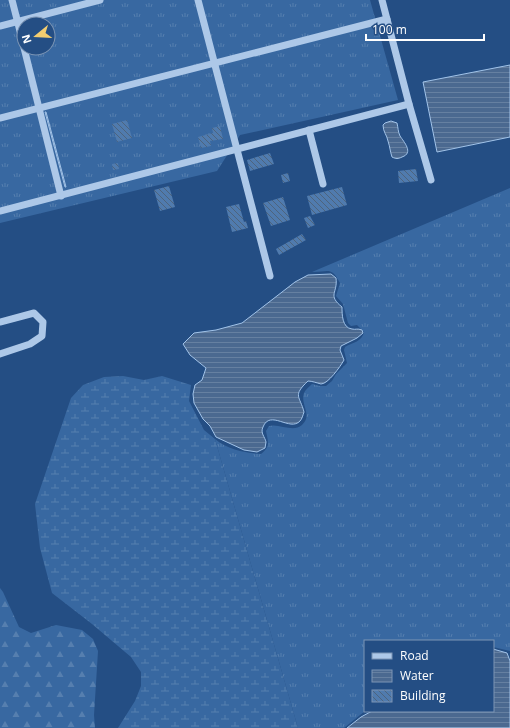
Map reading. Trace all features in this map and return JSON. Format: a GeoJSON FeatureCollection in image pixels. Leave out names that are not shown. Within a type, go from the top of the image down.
{"type":"FeatureCollection","features":[{"type":"Feature","properties":{"kind":"street"},"geometry":{"type":"LineString","coordinates":[[12,0],[17,16]]}},
{"type":"Feature","properties":{"kind":"street"},"geometry":{"type":"LineString","coordinates":[[38,16],[100,0]]}},
{"type":"Feature","properties":{"kind":"street"},"geometry":{"type":"LineString","coordinates":[[198,0],[270,276]]}},
{"type":"Feature","properties":{"kind":"street"},"geometry":{"type":"LineString","coordinates":[[382,0],[409,104],[431,180]]}},
{"type":"Feature","properties":{"kind":"street"},"geometry":{"type":"LineString","coordinates":[[0,118],[387,19]]}},
{"type":"Feature","properties":{"kind":"street"},"geometry":{"type":"LineString","coordinates":[[0,26],[16,22]]}},
{"type":"Feature","properties":{"kind":"street"},"geometry":{"type":"LineString","coordinates":[[26,56],[61,196]]}},
{"type":"Feature","properties":{"kind":"street"},"geometry":{"type":"LineString","coordinates":[[0,211],[409,104]]}},
{"type":"Feature","properties":{"kind":"street"},"geometry":{"type":"LineString","coordinates":[[309,130],[323,184]]}},
{"type":"Feature","properties":{"kind":"street"},"geometry":{"type":"LineString","coordinates":[[0,322],[34,313],[43,322],[42,336],[36,341],[0,354]]}},
{"type":"Feature","properties":{"kind":"green space"},"geometry":{"type":"Polygon","coordinates":[[[0,0],[370,0],[398,100],[240,135],[217,171],[0,223],[0,0]]]}},
{"type":"Feature","properties":{"kind":"green space"},"geometry":{"type":"Polygon","coordinates":[[[510,188],[510,651],[494,647],[494,640],[364,640],[364,712],[344,728],[298,728],[215,439],[226,446],[243,452],[261,454],[268,446],[266,431],[269,426],[273,425],[294,428],[302,425],[306,417],[303,397],[305,391],[312,384],[326,386],[347,363],[344,350],[345,347],[359,340],[364,332],[357,325],[351,326],[348,323],[343,304],[336,296],[340,283],[334,274],[329,271],[312,272],[510,188]]]}},
{"type":"Feature","properties":{"kind":"green space"},"geometry":{"type":"Polygon","coordinates":[[[123,376],[144,380],[162,376],[191,385],[189,401],[204,430],[215,439],[298,728],[118,728],[135,701],[141,686],[141,672],[131,657],[52,593],[40,548],[35,504],[71,398],[83,385],[104,377],[123,376]]]}},
{"type":"Feature","properties":{"kind":"green space"},"geometry":{"type":"Polygon","coordinates":[[[0,588],[19,627],[31,633],[56,625],[82,630],[93,639],[98,651],[94,715],[95,728],[0,728],[0,588]]]}},
{"type":"Feature","properties":{"kind":"water"},"geometry":{"type":"Polygon","coordinates":[[[510,65],[510,137],[437,152],[423,82],[510,65]]]}},
{"type":"Feature","properties":{"kind":"water"},"geometry":{"type":"Polygon","coordinates":[[[46,112],[66,187],[65,187],[46,112]]]}},
{"type":"Feature","properties":{"kind":"water"},"geometry":{"type":"Polygon","coordinates":[[[391,121],[397,123],[399,134],[408,150],[406,155],[398,158],[392,157],[383,127],[385,123],[391,121]]]}},
{"type":"Feature","properties":{"kind":"water"},"geometry":{"type":"Polygon","coordinates":[[[331,274],[336,278],[334,297],[342,307],[344,323],[349,328],[362,330],[363,333],[357,338],[341,346],[340,350],[344,360],[340,367],[324,383],[321,384],[308,381],[303,386],[298,396],[304,412],[300,421],[296,424],[275,420],[266,422],[262,431],[266,442],[265,448],[257,452],[244,450],[216,437],[194,403],[193,394],[195,385],[202,380],[206,368],[190,355],[183,344],[194,333],[216,330],[242,323],[295,282],[308,275],[331,274]]]}},
{"type":"Feature","properties":{"kind":"water"},"geometry":{"type":"Polygon","coordinates":[[[494,649],[507,653],[510,661],[510,728],[347,728],[370,712],[494,712],[494,649]]]}},
{"type":"Feature","properties":{"kind":"building"},"geometry":{"type":"Polygon","coordinates":[[[127,120],[132,138],[117,142],[112,124],[127,120]]]}},
{"type":"Feature","properties":{"kind":"building"},"geometry":{"type":"Polygon","coordinates":[[[220,126],[223,139],[210,141],[211,146],[201,148],[198,137],[213,133],[212,128],[220,126]]]}},
{"type":"Feature","properties":{"kind":"building"},"geometry":{"type":"Polygon","coordinates":[[[270,153],[274,164],[250,171],[247,160],[270,153]]]}},
{"type":"Feature","properties":{"kind":"building"},"geometry":{"type":"Polygon","coordinates":[[[118,163],[119,169],[113,170],[112,164],[118,163]]]}},
{"type":"Feature","properties":{"kind":"building"},"geometry":{"type":"Polygon","coordinates":[[[416,169],[418,181],[399,183],[398,171],[416,169]]]}},
{"type":"Feature","properties":{"kind":"building"},"geometry":{"type":"Polygon","coordinates":[[[288,173],[290,181],[283,183],[281,175],[288,173]]]}},
{"type":"Feature","properties":{"kind":"building"},"geometry":{"type":"Polygon","coordinates":[[[169,186],[175,207],[160,211],[154,190],[169,186]]]}},
{"type":"Feature","properties":{"kind":"building"},"geometry":{"type":"Polygon","coordinates":[[[342,187],[347,205],[312,215],[307,196],[342,187]]]}},
{"type":"Feature","properties":{"kind":"building"},"geometry":{"type":"Polygon","coordinates":[[[283,197],[290,220],[271,226],[263,203],[283,197]]]}},
{"type":"Feature","properties":{"kind":"building"},"geometry":{"type":"Polygon","coordinates":[[[239,204],[244,222],[246,221],[248,228],[232,232],[226,207],[239,204]]]}},
{"type":"Feature","properties":{"kind":"building"},"geometry":{"type":"Polygon","coordinates":[[[310,216],[315,225],[308,228],[304,218],[310,216]]]}},
{"type":"Feature","properties":{"kind":"building"},"geometry":{"type":"Polygon","coordinates":[[[302,234],[306,240],[279,255],[276,249],[302,234]]]}}]}
